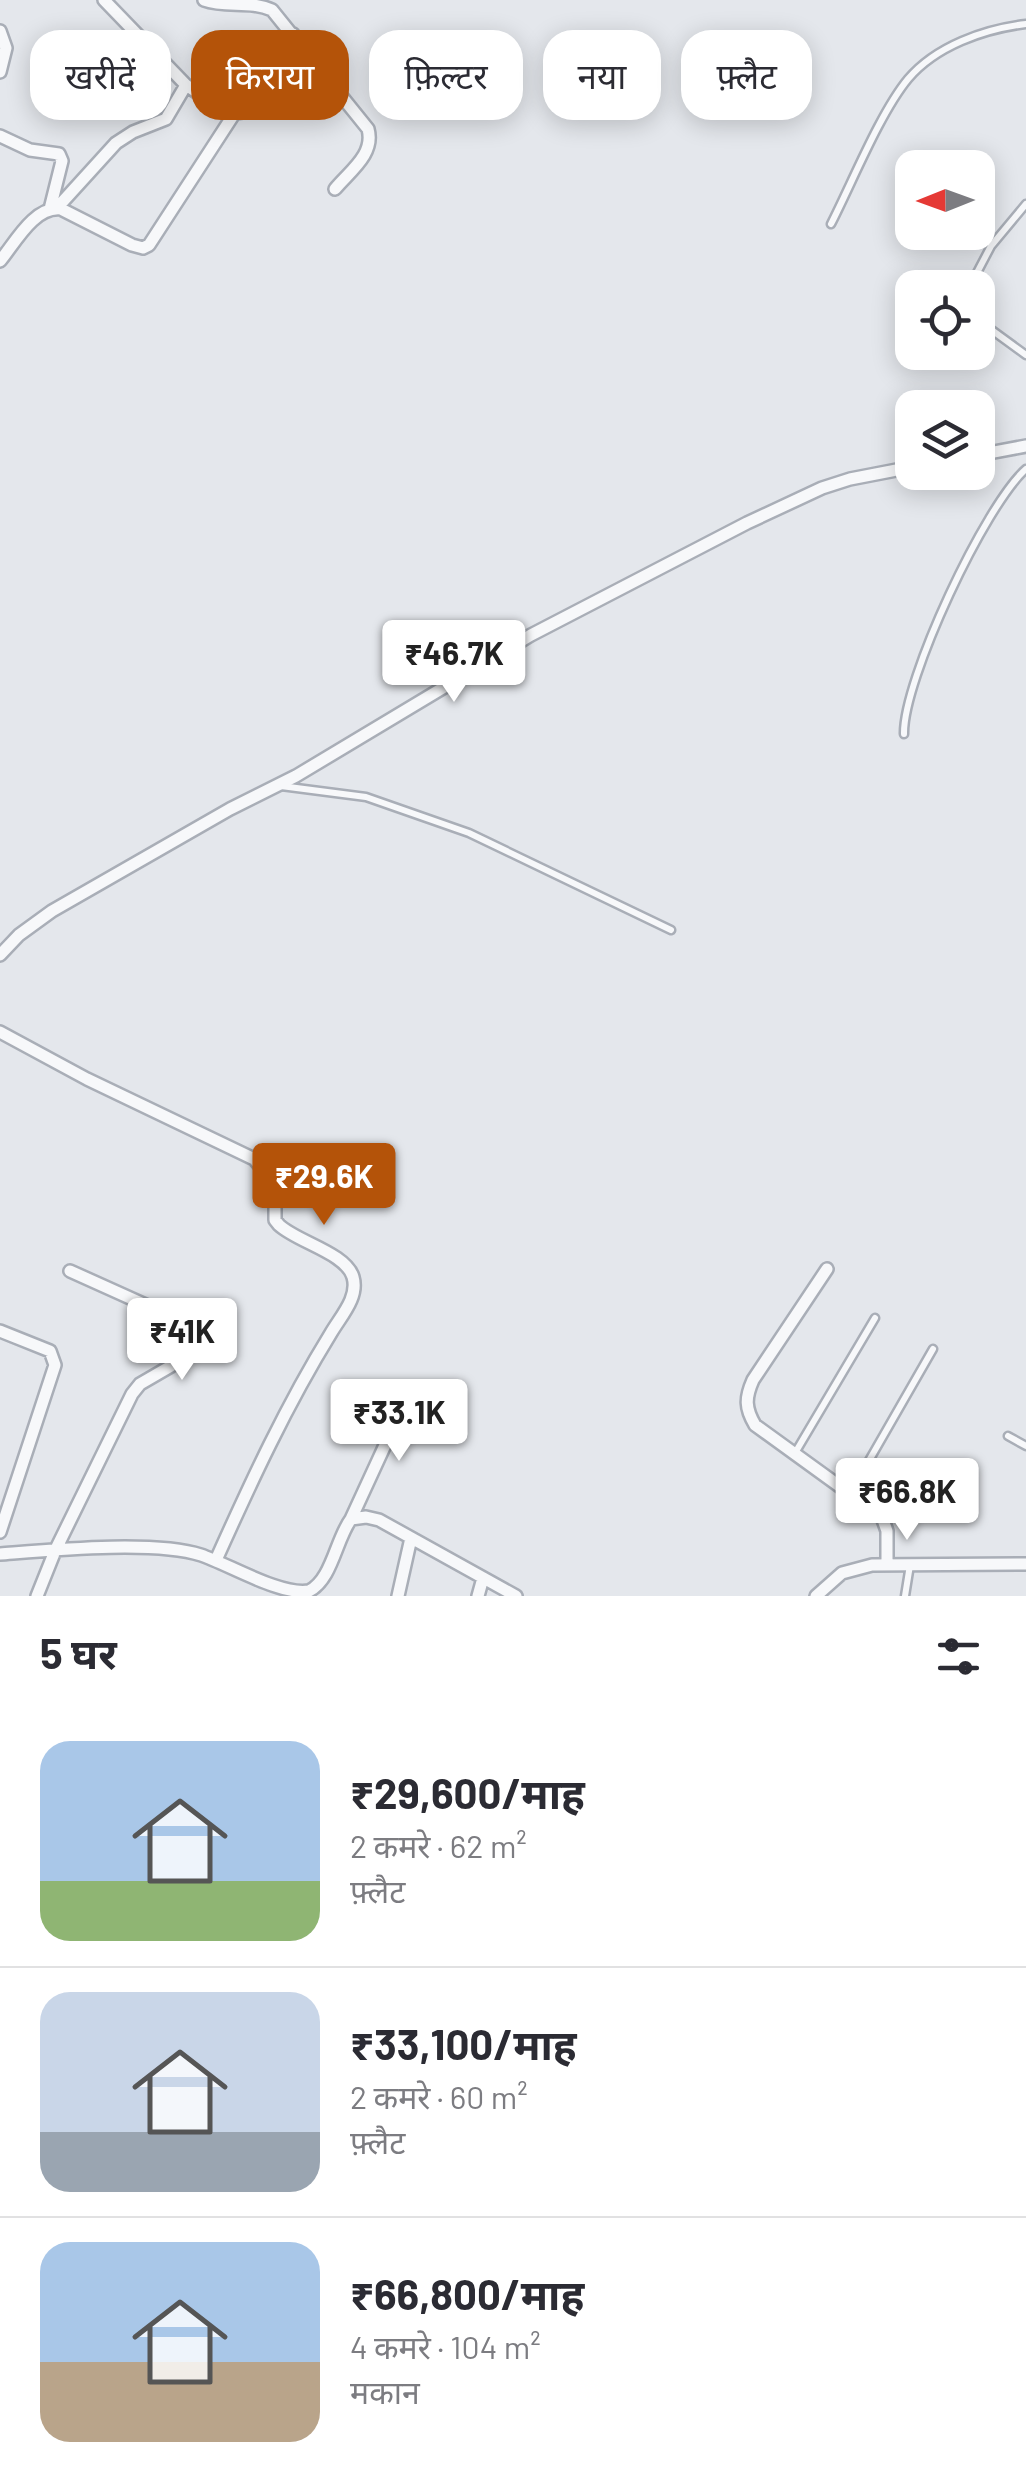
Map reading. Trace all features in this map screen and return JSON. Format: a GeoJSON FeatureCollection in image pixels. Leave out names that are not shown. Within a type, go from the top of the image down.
{"type":"FeatureCollection","features":[{"type":"Feature","properties":{"kind":"street"},"geometry":{"type":"LineString","coordinates":[[104,0],[191,88]]}},
{"type":"Feature","properties":{"kind":"street"},"geometry":{"type":"LineString","coordinates":[[204,0],[219,5],[262,6],[272,10],[290,30]]}},
{"type":"Feature","properties":{"kind":"street"},"geometry":{"type":"LineString","coordinates":[[0,31],[6,48],[0,72]]}},
{"type":"Feature","properties":{"kind":"street"},"geometry":{"type":"LineString","coordinates":[[0,261],[34,220],[53,209],[116,142],[166,119],[186,85]]}},
{"type":"Feature","properties":{"kind":"street"},"geometry":{"type":"LineString","coordinates":[[334,189],[364,155],[370,139],[368,129],[349,105]]}},
{"type":"Feature","properties":{"kind":"street"},"geometry":{"type":"LineString","coordinates":[[53,209],[132,245],[149,245],[230,120]]}},
{"type":"Feature","properties":{"kind":"street"},"geometry":{"type":"LineString","coordinates":[[0,136],[30,150],[59,154],[62,162],[53,209]]}},
{"type":"Feature","properties":{"kind":"street"},"geometry":{"type":"LineString","coordinates":[[995,452],[1026,446]]}},
{"type":"Feature","properties":{"kind":"street"},"geometry":{"type":"LineString","coordinates":[[0,955],[52,911],[276,786],[530,635],[747,523],[836,483],[895,471]]}},
{"type":"Feature","properties":{"kind":"street"},"geometry":{"type":"LineString","coordinates":[[0,1032],[263,1166],[275,1183],[274,1214],[278,1224],[349,1268],[354,1280],[350,1302],[296,1390],[216,1560]]}},
{"type":"Feature","properties":{"kind":"street"},"geometry":{"type":"LineString","coordinates":[[37,1596],[132,1394],[140,1384],[172,1366],[184,1340],[183,1330],[170,1316],[70,1270]]}},
{"type":"Feature","properties":{"kind":"street"},"geometry":{"type":"LineString","coordinates":[[828,1270],[747,1394],[746,1409],[755,1425],[882,1518],[888,1531],[887,1563]]}},
{"type":"Feature","properties":{"kind":"street"},"geometry":{"type":"LineString","coordinates":[[0,1331],[50,1351],[55,1365],[0,1532]]}},
{"type":"Feature","properties":{"kind":"street"},"geometry":{"type":"LineString","coordinates":[[0,1554],[172,1549],[216,1560],[276,1593],[307,1592],[321,1582],[409,1392]]}},
{"type":"Feature","properties":{"kind":"street"},"geometry":{"type":"LineString","coordinates":[[352,1519],[379,1520],[516,1596]]}},
{"type":"Feature","properties":{"kind":"street"},"geometry":{"type":"LineString","coordinates":[[398,1596],[412,1538]]}},
{"type":"Feature","properties":{"kind":"street"},"geometry":{"type":"LineString","coordinates":[[816,1596],[842,1573],[887,1563],[1026,1564]]}},
{"type":"Feature","properties":{"kind":"street"},"geometry":{"type":"LineString","coordinates":[[478,1596],[483,1578]]}},
{"type":"Feature","properties":{"kind":"lane"},"geometry":{"type":"LineString","coordinates":[[832,224],[908,80],[947,48],[998,28],[1026,24]]}},
{"type":"Feature","properties":{"kind":"lane"},"geometry":{"type":"LineString","coordinates":[[978,270],[991,246],[1026,204]]}},
{"type":"Feature","properties":{"kind":"lane"},"geometry":{"type":"LineString","coordinates":[[995,332],[1026,355]]}},
{"type":"Feature","properties":{"kind":"lane"},"geometry":{"type":"LineString","coordinates":[[904,734],[908,700],[921,664],[972,549],[998,504],[1026,469]]}},
{"type":"Feature","properties":{"kind":"lane"},"geometry":{"type":"LineString","coordinates":[[276,786],[366,797],[468,834],[671,930]]}},
{"type":"Feature","properties":{"kind":"lane"},"geometry":{"type":"LineString","coordinates":[[795,1452],[875,1318]]}},
{"type":"Feature","properties":{"kind":"lane"},"geometry":{"type":"LineString","coordinates":[[850,1492],[933,1348]]}},
{"type":"Feature","properties":{"kind":"lane"},"geometry":{"type":"LineString","coordinates":[[1008,1436],[1026,1446]]}},
{"type":"Feature","properties":{"kind":"lane"},"geometry":{"type":"LineString","coordinates":[[905,1596],[910,1564]]}}]}
